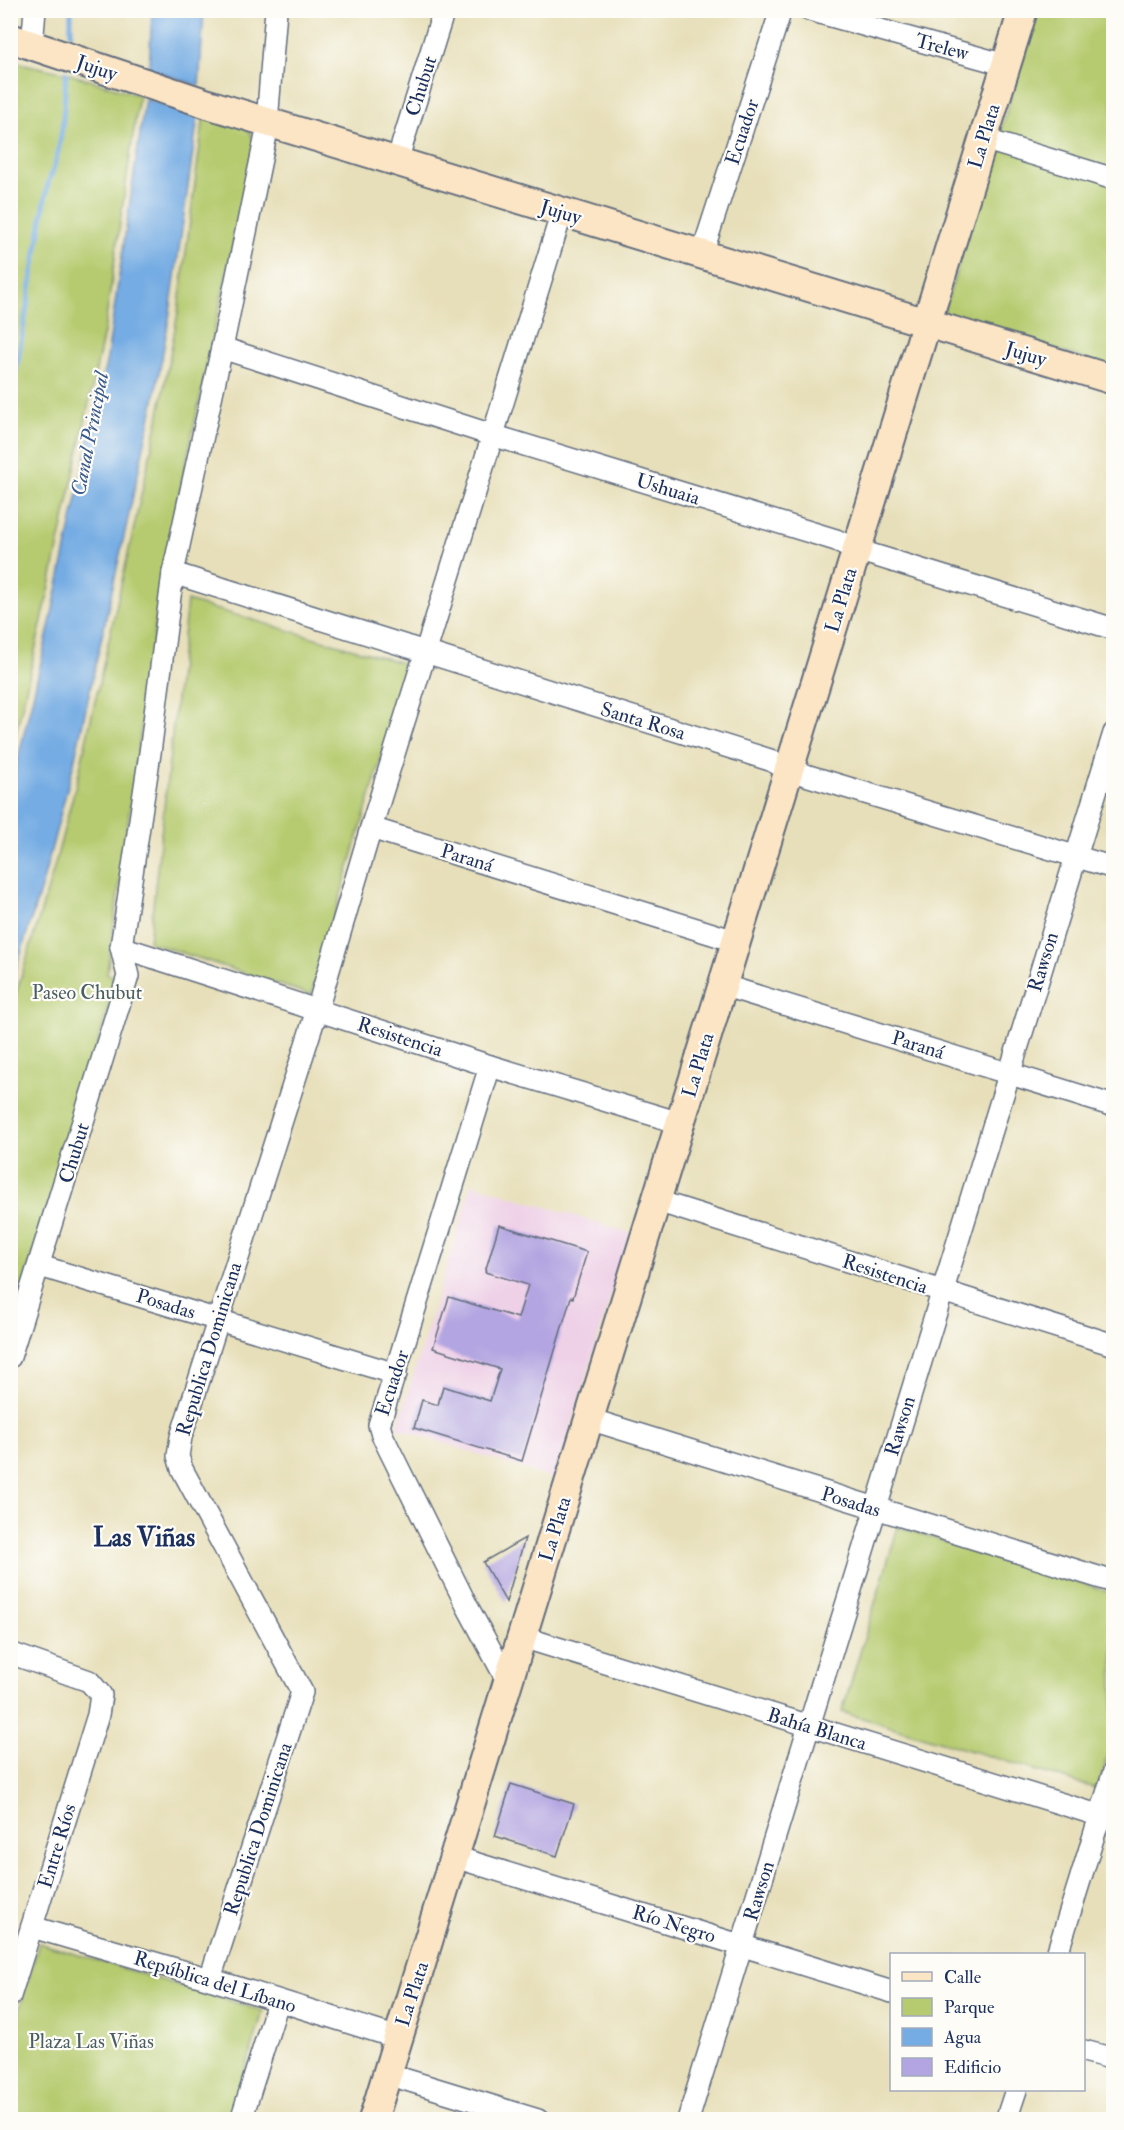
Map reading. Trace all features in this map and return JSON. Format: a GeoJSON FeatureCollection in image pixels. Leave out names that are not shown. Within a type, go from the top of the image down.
{"type":"FeatureCollection","features":[{"type":"Feature","properties":{"kind":"street"},"geometry":{"type":"LineString","coordinates":[[21,41],[35,10]]}},
{"type":"Feature","properties":{"kind":"street"},"geometry":{"type":"LineString","coordinates":[[121,947],[150,753],[173,573],[266,135],[276,10]]}},
{"type":"Feature","properties":{"kind":"street","name":"Chubut"},"geometry":{"type":"LineString","coordinates":[[397,161],[444,10]]}},
{"type":"Feature","properties":{"kind":"street","name":"Ecuador"},"geometry":{"type":"LineString","coordinates":[[702,254],[782,10]]}},
{"type":"Feature","properties":{"kind":"street","name":"Trelew"},"geometry":{"type":"LineString","coordinates":[[809,10],[1006,65]]}},
{"type":"Feature","properties":{"kind":"street","name":"La Plata"},"geometry":{"type":"LineString","coordinates":[[373,2120],[1023,10]]}},
{"type":"Feature","properties":{"kind":"street","name":"Jujuy"},"geometry":{"type":"LineString","coordinates":[[21,41],[208,104],[702,254],[926,325],[1113,380]]}},
{"type":"Feature","properties":{"kind":"street"},"geometry":{"type":"LineString","coordinates":[[983,139],[1113,178]]}},
{"type":"Feature","properties":{"kind":"street","name":"Republica Dominicana"},"geometry":{"type":"LineString","coordinates":[[210,1979],[302,1692],[182,1469],[178,1456],[181,1437],[317,1010],[562,212]]}},
{"type":"Feature","properties":{"kind":"street","name":"Ushuaia"},"geometry":{"type":"LineString","coordinates":[[222,348],[1113,629]]}},
{"type":"Feature","properties":{"kind":"street","name":"Santa Rosa"},"geometry":{"type":"LineString","coordinates":[[173,573],[770,760],[789,770],[1113,868]]}},
{"type":"Feature","properties":{"kind":"street","name":"Rawson"},"geometry":{"type":"LineString","coordinates":[[688,2120],[1113,733]]}},
{"type":"Feature","properties":{"kind":"street","name":"Paraná"},"geometry":{"type":"LineString","coordinates":[[371,828],[735,941]]}},
{"type":"Feature","properties":{"kind":"street","name":"Chubut"},"geometry":{"type":"LineString","coordinates":[[10,1357],[128,976],[121,947]]}},
{"type":"Feature","properties":{"kind":"street","name":"Resistencia"},"geometry":{"type":"LineString","coordinates":[[121,947],[490,1066],[680,1123]]}},
{"type":"Feature","properties":{"kind":"street","name":"Paraná"},"geometry":{"type":"LineString","coordinates":[[722,985],[1113,1106]]}},
{"type":"Feature","properties":{"kind":"street","name":"Ecuador"},"geometry":{"type":"LineString","coordinates":[[490,1066],[379,1425],[382,1436],[467,1606],[508,1682]]}},
{"type":"Feature","properties":{"kind":"street","name":"Resistencia"},"geometry":{"type":"LineString","coordinates":[[657,1201],[1113,1345]]}},
{"type":"Feature","properties":{"kind":"street","name":"Posadas"},"geometry":{"type":"LineString","coordinates":[[40,1266],[396,1374]]}},
{"type":"Feature","properties":{"kind":"street","name":"Posadas"},"geometry":{"type":"LineString","coordinates":[[589,1419],[1113,1582]]}},
{"type":"Feature","properties":{"kind":"street","name":"Bahía Blanca"},"geometry":{"type":"LineString","coordinates":[[522,1637],[1107,1818]]}},
{"type":"Feature","properties":{"kind":"street","name":"Entre Ríos"},"geometry":{"type":"LineString","coordinates":[[10,1653],[89,1681],[101,1695],[98,1714],[10,1996]]}},
{"type":"Feature","properties":{"kind":"street"},"geometry":{"type":"LineString","coordinates":[[1057,1953],[1107,1818],[1113,1771]]}},
{"type":"Feature","properties":{"kind":"street","name":"Río Negro"},"geometry":{"type":"LineString","coordinates":[[455,1857],[890,1992]]}},
{"type":"Feature","properties":{"kind":"street","name":"República del Líbano"},"geometry":{"type":"LineString","coordinates":[[32,1927],[210,1979],[398,2038]]}},
{"type":"Feature","properties":{"kind":"street"},"geometry":{"type":"LineString","coordinates":[[241,2120],[278,2002]]}},
{"type":"Feature","properties":{"kind":"street"},"geometry":{"type":"LineString","coordinates":[[1085,2052],[1113,2059]]}},
{"type":"Feature","properties":{"kind":"street"},"geometry":{"type":"LineString","coordinates":[[387,2074],[538,2120]]}},
{"type":"Feature","properties":{"kind":"street"},"geometry":{"type":"LineString","coordinates":[[1006,2120],[1016,2091]]}},
{"type":"Feature","properties":{"kind":"shaded area"},"geometry":{"type":"Polygon","coordinates":[[[472,1184],[630,1233],[555,1479],[397,1428],[472,1184]]]}},
{"type":"Feature","properties":{"kind":"green space"},"geometry":{"type":"Polygon","coordinates":[[[1038,11],[1113,11],[1113,368],[943,314],[1038,11]]]}},
{"type":"Feature","properties":{"kind":"green space"},"geometry":{"type":"Polygon","coordinates":[[[19,63],[66,73],[139,95],[104,332],[49,590],[11,754],[10,65],[19,63]]]}},
{"type":"Feature","properties":{"kind":"green space","name":"Paseo Chubut"},"geometry":{"type":"Polygon","coordinates":[[[204,115],[247,128],[253,138],[254,147],[163,570],[107,973],[117,980],[11,1326],[11,1010],[51,879],[79,773],[158,420],[178,313],[204,115]]]}},
{"type":"Feature","properties":{"kind":"green space"},"geometry":{"type":"Polygon","coordinates":[[[187,601],[409,665],[311,995],[149,942],[187,601]]]}},
{"type":"Feature","properties":{"kind":"green space"},"geometry":{"type":"Polygon","coordinates":[[[898,1527],[1113,1593],[1113,1738],[1098,1789],[842,1712],[898,1527]]]}},
{"type":"Feature","properties":{"kind":"green space","name":"Plaza Las Viñas"},"geometry":{"type":"Polygon","coordinates":[[[39,1943],[263,2011],[231,2119],[11,2120],[11,2038],[39,1943]]]}},
{"type":"Feature","properties":{"kind":"water"},"geometry":{"type":"Polygon","coordinates":[[[152,11],[204,11],[199,86],[149,69],[152,11]]]}},
{"type":"Feature","properties":{"kind":"water"},"geometry":{"type":"Polygon","coordinates":[[[145,99],[198,116],[169,319],[154,401],[74,762],[43,881],[11,985],[11,788],[47,637],[107,358],[145,99]]]}},
{"type":"Feature","properties":{"kind":"building"},"geometry":{"type":"Polygon","coordinates":[[[499,1225],[587,1252],[573,1298],[571,1297],[522,1461],[414,1428],[422,1400],[438,1405],[443,1386],[490,1401],[500,1369],[433,1348],[449,1297],[518,1318],[528,1285],[485,1272],[499,1225]]]}},
{"type":"Feature","properties":{"kind":"building"},"geometry":{"type":"Polygon","coordinates":[[[525,1538],[506,1602],[483,1562],[525,1538]]]}},
{"type":"Feature","properties":{"kind":"building"},"geometry":{"type":"Polygon","coordinates":[[[511,1784],[574,1804],[557,1856],[495,1836],[511,1784]]]}},
{"type":"Feature","properties":{"kind":"waterway"},"geometry":{"type":"LineString","coordinates":[[71,10],[71,33]]}},
{"type":"Feature","properties":{"kind":"waterway"},"geometry":{"type":"LineString","coordinates":[[10,406],[48,183],[60,143],[66,73]]}},
{"type":"Feature","properties":{"kind":"district","name":"Las Viñas"},"geometry":{"type":"Point","coordinates":[144,1538]}},
{"type":"Feature","properties":{"kind":"water label","name":"Canal Principal"},"geometry":{"type":"Point","coordinates":[90,434]}}]}
